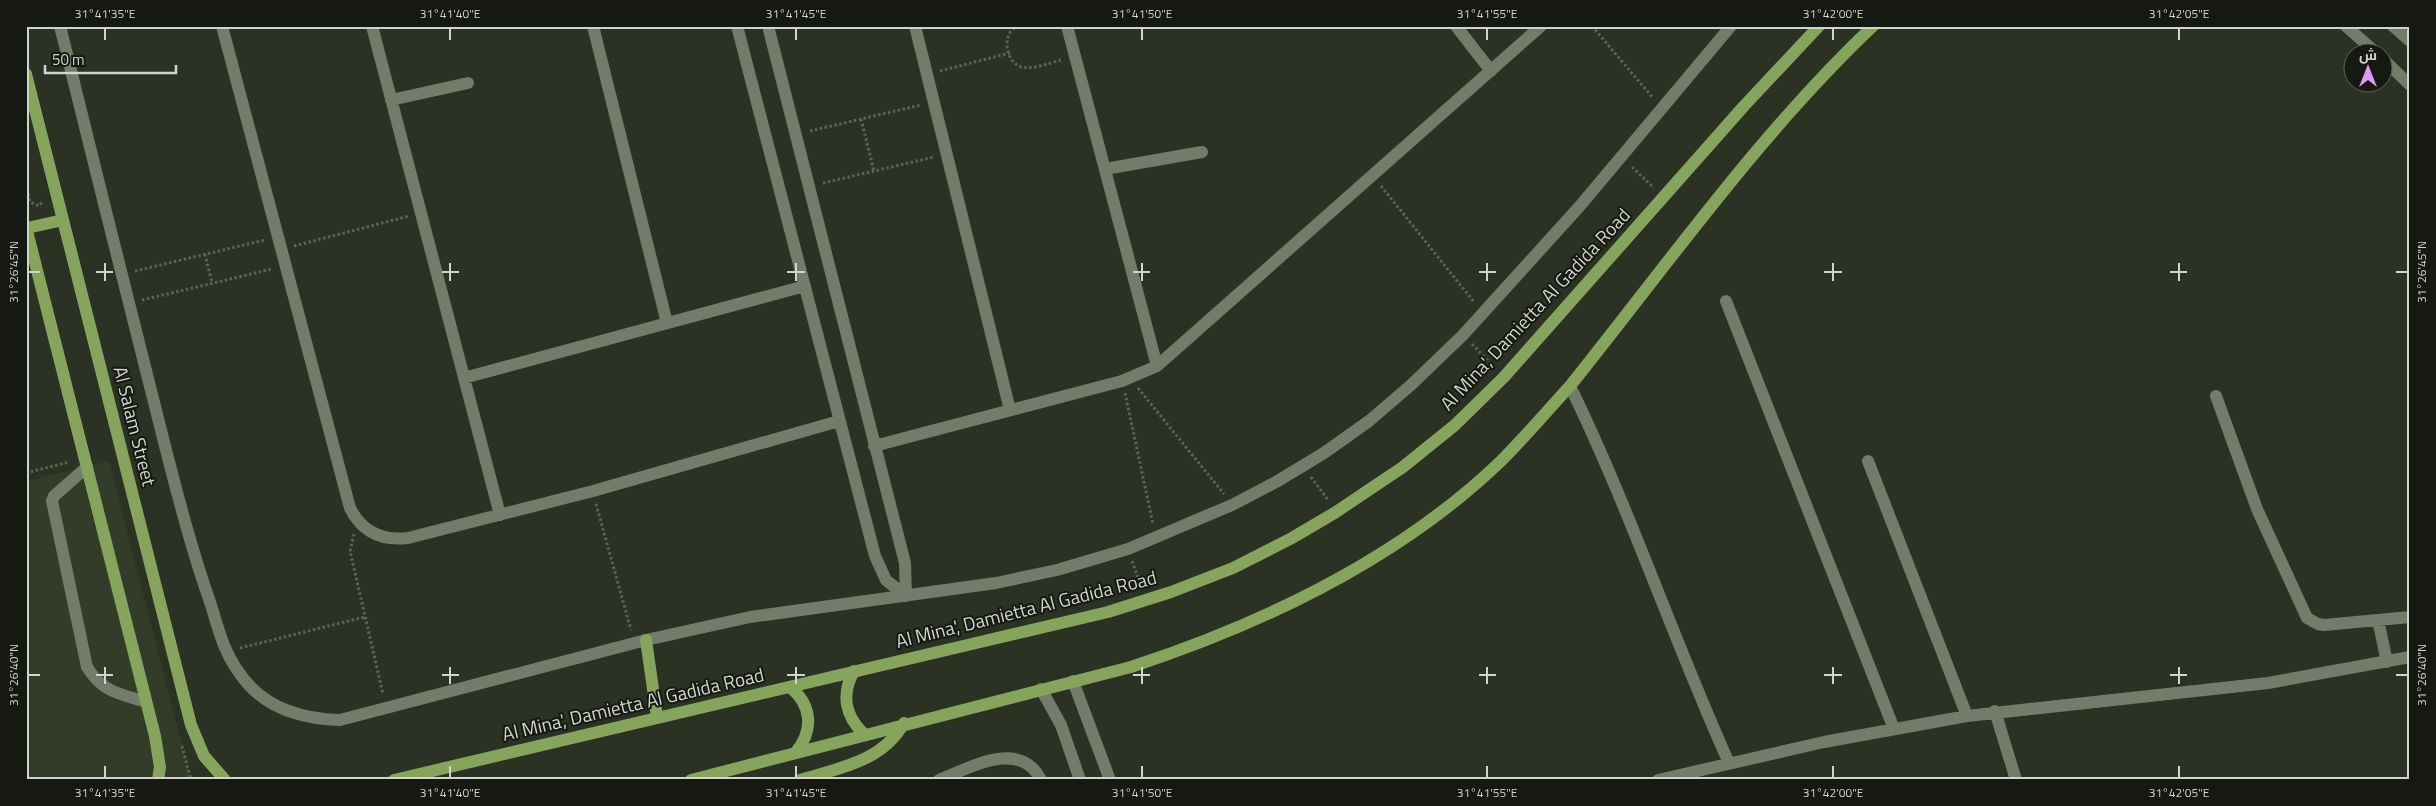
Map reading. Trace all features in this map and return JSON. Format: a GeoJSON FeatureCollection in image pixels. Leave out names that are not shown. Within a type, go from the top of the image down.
{"type":"FeatureCollection","features":[{"type":"Feature","properties":{"kind":"main road","name":"Al Mina', Damietta Al Gadida Road"},"geometry":{"type":"LineString","coordinates":[[394,780],[1108,612],[1233,568],[1292,538],[1336,512],[1418,455],[1455,425],[1504,377],[1744,106],[1819,26]]}},
{"type":"Feature","properties":{"kind":"main road"},"geometry":{"type":"LineString","coordinates":[[691,780],[904,723],[1131,666],[1198,644],[1271,613],[1326,585],[1388,549],[1446,507],[1500,461],[1570,386],[1769,134],[1828,68],[1873,26]]}},
{"type":"Feature","properties":{"kind":"main road","name":"Al Salam Street"},"geometry":{"type":"LineString","coordinates":[[26,74],[191,725],[204,756],[225,780]]}},
{"type":"Feature","properties":{"kind":"main road"},"geometry":{"type":"LineString","coordinates":[[63,220],[26,227],[158,751],[158,780]]}},
{"type":"Feature","properties":{"kind":"main road"},"geometry":{"type":"LineString","coordinates":[[640,641],[657,717]]}},
{"type":"Feature","properties":{"kind":"main road"},"geometry":{"type":"LineString","coordinates":[[854,671],[846,689],[847,710],[856,727],[864,734]]}},
{"type":"Feature","properties":{"kind":"main road"},"geometry":{"type":"LineString","coordinates":[[790,686],[805,702],[809,723],[808,734],[796,752]]}},
{"type":"Feature","properties":{"kind":"main road"},"geometry":{"type":"LineString","coordinates":[[800,780],[870,758],[890,744],[904,723]]}},
{"type":"Feature","properties":{"kind":"street"},"geometry":{"type":"LineString","coordinates":[[60,26],[190,546],[227,651],[238,672],[253,690],[272,704],[294,714],[317,719],[340,720],[640,641],[750,618],[996,583],[1057,570],[1128,549],[1232,505],[1303,466],[1369,421],[1411,385],[1463,335],[1622,158],[1731,26]]}},
{"type":"Feature","properties":{"kind":"street"},"geometry":{"type":"LineString","coordinates":[[222,26],[350,508],[361,525],[383,538],[396,539],[593,491],[840,421]]}},
{"type":"Feature","properties":{"kind":"street"},"geometry":{"type":"LineString","coordinates":[[372,26],[500,515]]}},
{"type":"Feature","properties":{"kind":"street"},"geometry":{"type":"LineString","coordinates":[[593,26],[667,323]]}},
{"type":"Feature","properties":{"kind":"street"},"geometry":{"type":"LineString","coordinates":[[737,26],[879,569],[886,580],[906,596]]}},
{"type":"Feature","properties":{"kind":"street"},"geometry":{"type":"LineString","coordinates":[[768,26],[905,563],[906,596]]}},
{"type":"Feature","properties":{"kind":"street"},"geometry":{"type":"LineString","coordinates":[[915,26],[1010,410]]}},
{"type":"Feature","properties":{"kind":"street"},"geometry":{"type":"LineString","coordinates":[[1067,26],[1157,366]]}},
{"type":"Feature","properties":{"kind":"street"},"geometry":{"type":"LineString","coordinates":[[1456,26],[1491,71]]}},
{"type":"Feature","properties":{"kind":"street"},"geometry":{"type":"LineString","coordinates":[[874,446],[1126,379],[1157,366],[1541,26]]}},
{"type":"Feature","properties":{"kind":"street"},"geometry":{"type":"LineString","coordinates":[[2346,26],[2364,42]]}},
{"type":"Feature","properties":{"kind":"street"},"geometry":{"type":"LineString","coordinates":[[2393,26],[2410,42]]}},
{"type":"Feature","properties":{"kind":"street"},"geometry":{"type":"LineString","coordinates":[[2394,70],[2410,85]]}},
{"type":"Feature","properties":{"kind":"street"},"geometry":{"type":"LineString","coordinates":[[392,100],[468,83]]}},
{"type":"Feature","properties":{"kind":"street"},"geometry":{"type":"LineString","coordinates":[[1105,169],[1202,152]]}},
{"type":"Feature","properties":{"kind":"street"},"geometry":{"type":"LineString","coordinates":[[464,378],[805,286]]}},
{"type":"Feature","properties":{"kind":"street"},"geometry":{"type":"LineString","coordinates":[[1726,301],[1894,729]]}},
{"type":"Feature","properties":{"kind":"street"},"geometry":{"type":"LineString","coordinates":[[1570,386],[1600,448],[1659,592],[1695,688],[1730,764]]}},
{"type":"Feature","properties":{"kind":"street"},"geometry":{"type":"LineString","coordinates":[[2216,396],[2257,509],[2303,613],[2313,622],[2324,625],[2410,617]]}},
{"type":"Feature","properties":{"kind":"street"},"geometry":{"type":"LineString","coordinates":[[1868,461],[1967,716]]}},
{"type":"Feature","properties":{"kind":"street"},"geometry":{"type":"LineString","coordinates":[[86,462],[54,496],[52,501],[87,667],[95,680],[110,691],[146,702]]}},
{"type":"Feature","properties":{"kind":"street"},"geometry":{"type":"LineString","coordinates":[[2378,620],[2387,662]]}},
{"type":"Feature","properties":{"kind":"street"},"geometry":{"type":"LineString","coordinates":[[1658,780],[1894,729],[1967,716],[2268,683],[2410,657]]}},
{"type":"Feature","properties":{"kind":"street"},"geometry":{"type":"LineString","coordinates":[[1073,681],[1110,780]]}},
{"type":"Feature","properties":{"kind":"street"},"geometry":{"type":"LineString","coordinates":[[1040,689],[1062,725],[1080,780]]}},
{"type":"Feature","properties":{"kind":"street"},"geometry":{"type":"LineString","coordinates":[[1995,712],[2016,780]]}},
{"type":"Feature","properties":{"kind":"street"},"geometry":{"type":"LineString","coordinates":[[939,780],[956,777],[1004,757],[1021,760],[1029,765],[1042,780]]}},
{"type":"Feature","properties":{"kind":"path"},"geometry":{"type":"LineString","coordinates":[[1020,26],[1013,28],[1008,34],[1006,42],[1012,61],[1018,66],[1026,68],[1075,57]]}},
{"type":"Feature","properties":{"kind":"path"},"geometry":{"type":"LineString","coordinates":[[1592,26],[1663,109]]}},
{"type":"Feature","properties":{"kind":"path"},"geometry":{"type":"LineString","coordinates":[[927,75],[1010,53]]}},
{"type":"Feature","properties":{"kind":"path"},"geometry":{"type":"LineString","coordinates":[[795,135],[934,102]]}},
{"type":"Feature","properties":{"kind":"path"},"geometry":{"type":"LineString","coordinates":[[861,119],[874,171]]}},
{"type":"Feature","properties":{"kind":"path"},"geometry":{"type":"LineString","coordinates":[[809,187],[946,154]]}},
{"type":"Feature","properties":{"kind":"path"},"geometry":{"type":"LineString","coordinates":[[1622,158],[1664,197]]}},
{"type":"Feature","properties":{"kind":"path"},"geometry":{"type":"LineString","coordinates":[[1373,176],[1482,312]]}},
{"type":"Feature","properties":{"kind":"path"},"geometry":{"type":"LineString","coordinates":[[122,274],[204,254],[280,243],[421,213]]}},
{"type":"Feature","properties":{"kind":"path"},"geometry":{"type":"LineString","coordinates":[[204,254],[212,283]]}},
{"type":"Feature","properties":{"kind":"path"},"geometry":{"type":"LineString","coordinates":[[129,303],[286,266]]}},
{"type":"Feature","properties":{"kind":"path"},"geometry":{"type":"LineString","coordinates":[[1463,335],[1504,377]]}},
{"type":"Feature","properties":{"kind":"path"},"geometry":{"type":"LineString","coordinates":[[1126,379],[1232,505]]}},
{"type":"Feature","properties":{"kind":"path"},"geometry":{"type":"LineString","coordinates":[[1126,379],[1156,538]]}},
{"type":"Feature","properties":{"kind":"path"},"geometry":{"type":"LineString","coordinates":[[26,473],[86,462]]}},
{"type":"Feature","properties":{"kind":"path"},"geometry":{"type":"LineString","coordinates":[[1303,466],[1336,512]]}},
{"type":"Feature","properties":{"kind":"path"},"geometry":{"type":"LineString","coordinates":[[593,491],[640,641]]}},
{"type":"Feature","properties":{"kind":"path"},"geometry":{"type":"LineString","coordinates":[[361,525],[352,536],[350,551],[386,709]]}},
{"type":"Feature","properties":{"kind":"path"},"geometry":{"type":"LineString","coordinates":[[1128,549],[1146,600]]}},
{"type":"Feature","properties":{"kind":"path"},"geometry":{"type":"LineString","coordinates":[[227,651],[365,617]]}},
{"type":"Feature","properties":{"kind":"path"},"geometry":{"type":"LineString","coordinates":[[181,741],[191,780]]}},
{"type":"Feature","properties":{"kind":"shaded area"},"geometry":{"type":"Polygon","coordinates":[[[109,461],[191,780],[26,780],[26,481],[109,461]]]}}]}
